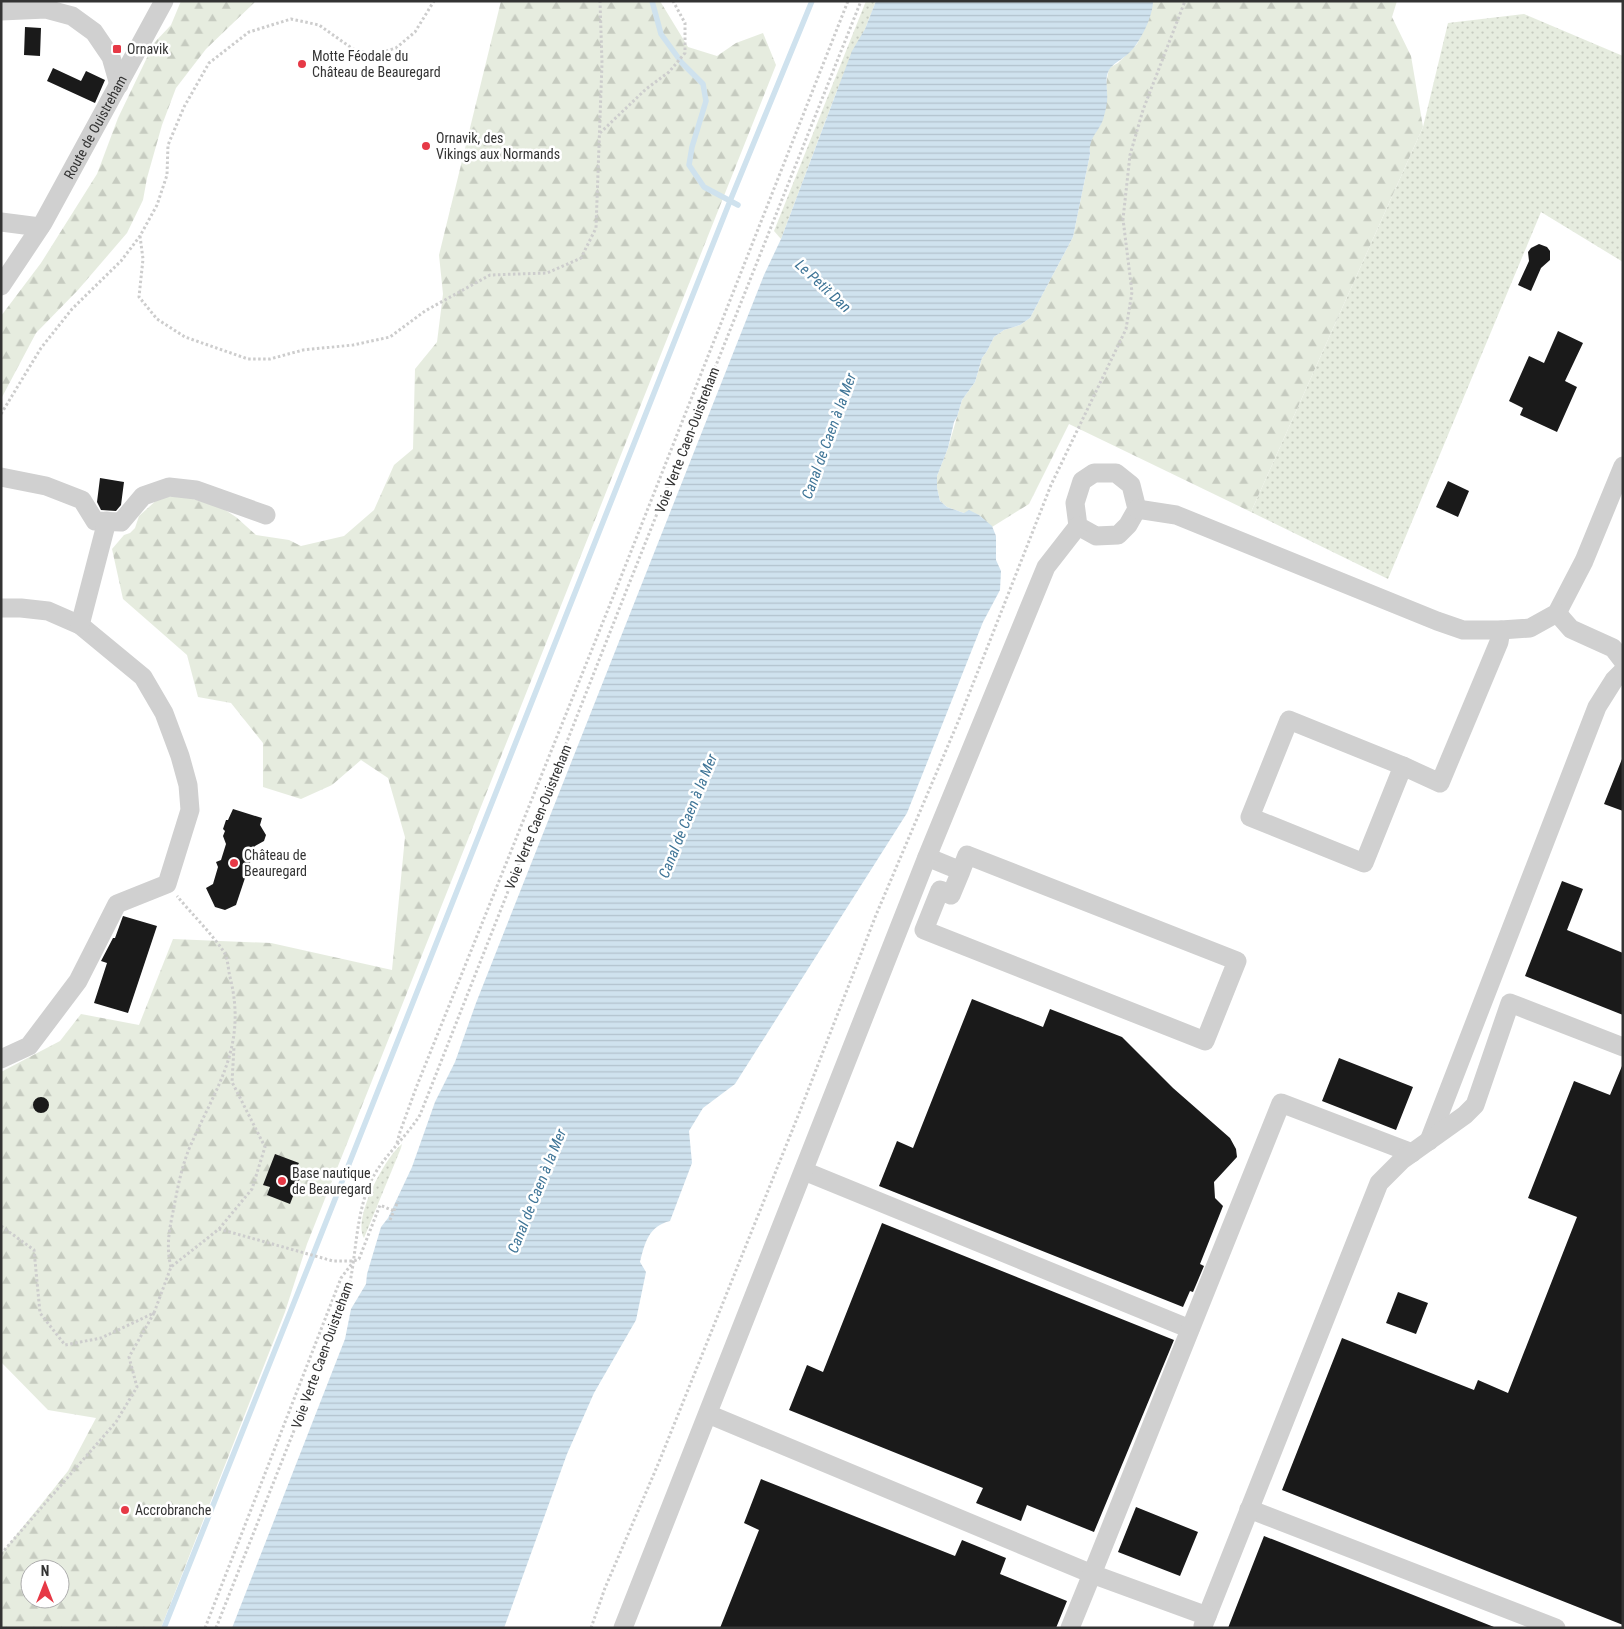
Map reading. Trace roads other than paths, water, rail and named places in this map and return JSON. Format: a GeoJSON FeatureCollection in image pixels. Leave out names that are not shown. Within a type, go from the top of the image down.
{"type":"FeatureCollection","features":[{"type":"Feature","properties":{"kind":"street","name":"Route de Ouistreham"},"geometry":{"type":"LineString","coordinates":[[1,286],[40,227],[164,1]]}},
{"type":"Feature","properties":{"kind":"street"},"geometry":{"type":"LineString","coordinates":[[1,11],[46,9],[72,16],[94,32],[111,57],[119,84]]}},
{"type":"Feature","properties":{"kind":"street"},"geometry":{"type":"LineString","coordinates":[[1,222],[40,227]]}},
{"type":"Feature","properties":{"kind":"street"},"geometry":{"type":"LineString","coordinates":[[1137,509],[1176,515],[1463,630],[1530,628],[1557,613],[1584,561],[1623,466]]}},
{"type":"Feature","properties":{"kind":"street"},"geometry":{"type":"LineString","coordinates":[[623,1628],[927,857],[1046,567],[1078,526],[1075,503],[1082,481],[1094,474],[1116,473],[1132,485],[1137,509],[1128,525],[1118,535],[1096,536],[1078,526]]}},
{"type":"Feature","properties":{"kind":"street"},"geometry":{"type":"LineString","coordinates":[[1,477],[46,486],[82,500],[95,521],[121,522],[143,496],[169,487],[196,490],[266,515]]}},
{"type":"Feature","properties":{"kind":"street"},"geometry":{"type":"LineString","coordinates":[[80,625],[107,522]]}},
{"type":"Feature","properties":{"kind":"street"},"geometry":{"type":"LineString","coordinates":[[1,608],[48,611],[80,625],[143,677],[164,713],[180,756],[188,785],[190,810],[166,884],[117,904],[78,981],[29,1046],[1,1059]]}},
{"type":"Feature","properties":{"kind":"street"},"geometry":{"type":"LineString","coordinates":[[1557,613],[1571,629],[1613,648],[1623,661]]}},
{"type":"Feature","properties":{"kind":"street"},"geometry":{"type":"LineString","coordinates":[[1403,766],[1364,863],[1250,818],[1289,720],[1403,766],[1440,783],[1499,642],[1501,630]]}},
{"type":"Feature","properties":{"kind":"street"},"geometry":{"type":"LineString","coordinates":[[1429,1141],[1597,707],[1614,680],[1623,671]]}},
{"type":"Feature","properties":{"kind":"street"},"geometry":{"type":"LineString","coordinates":[[967,855],[1237,961],[1205,1041],[924,930],[940,890],[951,895],[960,871],[967,855]]}},
{"type":"Feature","properties":{"kind":"street"},"geometry":{"type":"LineString","coordinates":[[927,857],[960,871]]}},
{"type":"Feature","properties":{"kind":"street"},"geometry":{"type":"LineString","coordinates":[[708,1414],[1204,1622],[1379,1183],[1393,1168],[1466,1115],[1475,1105],[1510,1003],[1623,1046]]}},
{"type":"Feature","properties":{"kind":"street"},"geometry":{"type":"LineString","coordinates":[[1070,1628],[1281,1103],[1412,1153]]}},
{"type":"Feature","properties":{"kind":"street"},"geometry":{"type":"LineString","coordinates":[[804,1171],[1190,1329]]}},
{"type":"Feature","properties":{"kind":"street"},"geometry":{"type":"LineString","coordinates":[[1250,1509],[1556,1628]]}},
{"type":"Feature","properties":{"kind":"water","name":"Canal de Caen à la Mer"},"geometry":{"type":"Polygon","coordinates":[[[876,1],[1153,1],[1145,29],[1137,43],[1129,53],[1110,68],[1108,73],[1106,107],[1102,121],[1091,143],[1073,237],[1030,318],[1020,325],[1004,330],[994,337],[982,358],[975,382],[962,400],[954,422],[948,448],[937,476],[940,501],[947,507],[964,513],[969,510],[979,515],[992,526],[996,536],[996,560],[1001,571],[1000,590],[983,622],[907,813],[735,1084],[703,1108],[689,1131],[692,1163],[670,1221],[657,1227],[649,1236],[640,1262],[646,1272],[636,1320],[594,1393],[567,1454],[504,1628],[232,1628],[345,1339],[351,1309],[366,1284],[367,1274],[381,1227],[388,1218],[412,1167],[435,1102],[455,1062],[476,1003],[764,275],[781,239],[852,51],[865,29],[876,1]]]}},
{"type":"Feature","properties":{"kind":"waterway","name":"Le Petit Dan"},"geometry":{"type":"LineString","coordinates":[[652,1],[661,34],[682,63],[703,84],[706,101],[692,147],[689,165],[704,187],[738,205]]}},
{"type":"Feature","properties":{"kind":"waterway"},"geometry":{"type":"LineString","coordinates":[[164,1628],[730,201],[812,1]]}},
{"type":"Feature","properties":{"kind":"place","name":"Ornavik"},"geometry":{"type":"Point","coordinates":[117,49]}},
{"type":"Feature","properties":{"kind":"place","name":"Motte Féodale du Château de Beauregard"},"geometry":{"type":"Point","coordinates":[302,64]}},
{"type":"Feature","properties":{"kind":"place","name":"Ornavik, des Vikings aux Normands"},"geometry":{"type":"Point","coordinates":[426,146]}},
{"type":"Feature","properties":{"kind":"place","name":"Château de Beauregard"},"geometry":{"type":"Point","coordinates":[234,863]}},
{"type":"Feature","properties":{"kind":"place","name":"Base nautique de Beauregard"},"geometry":{"type":"Point","coordinates":[282,1181]}},
{"type":"Feature","properties":{"kind":"place","name":"Accrobranche"},"geometry":{"type":"Point","coordinates":[125,1510]}}]}
